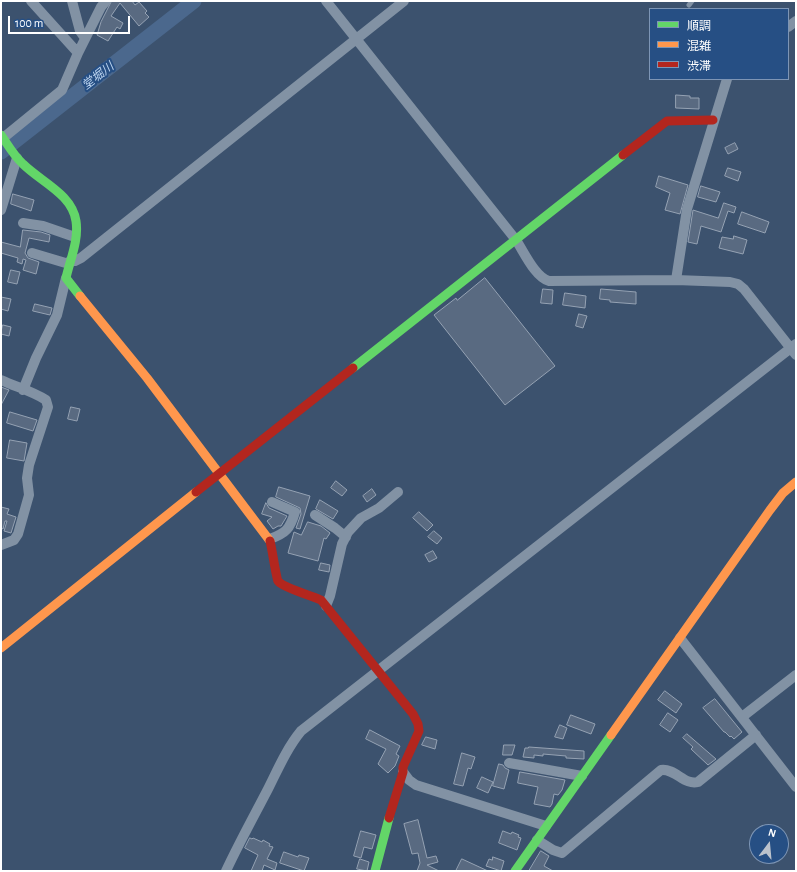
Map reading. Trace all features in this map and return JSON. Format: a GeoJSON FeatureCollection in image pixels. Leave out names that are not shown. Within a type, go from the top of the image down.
{"type":"FeatureCollection","features":[{"type":"Feature","properties":{"kind":"street"},"geometry":{"type":"LineString","coordinates":[[31,1],[78,52]]}},
{"type":"Feature","properties":{"kind":"street"},"geometry":{"type":"LineString","coordinates":[[72,1],[80,31],[85,38]]}},
{"type":"Feature","properties":{"kind":"street"},"geometry":{"type":"LineString","coordinates":[[23,390],[36,358],[54,323],[75,237],[76,220],[72,205],[17,158],[2,137],[62,90],[78,52],[106,1]]}},
{"type":"Feature","properties":{"kind":"street"},"geometry":{"type":"LineString","coordinates":[[226,871],[245,831],[284,757],[296,737],[307,726],[794,349],[744,289],[738,284],[730,282],[676,280],[549,281],[538,275],[516,240],[326,1]]}},
{"type":"Feature","properties":{"kind":"street"},"geometry":{"type":"LineString","coordinates":[[32,253],[69,263],[81,258],[404,1]]}},
{"type":"Feature","properties":{"kind":"street"},"geometry":{"type":"LineString","coordinates":[[676,280],[687,209],[727,80]]}},
{"type":"Feature","properties":{"kind":"street"},"geometry":{"type":"LineString","coordinates":[[1,648],[663,123],[714,120]]}},
{"type":"Feature","properties":{"kind":"street"},"geometry":{"type":"LineString","coordinates":[[1,210],[17,158]]}},
{"type":"Feature","properties":{"kind":"street"},"geometry":{"type":"LineString","coordinates":[[23,223],[44,226],[75,237]]}},
{"type":"Feature","properties":{"kind":"street"},"geometry":{"type":"LineString","coordinates":[[66,278],[147,378],[270,540],[278,582],[291,589],[311,594],[321,600],[413,714],[418,724],[418,736],[404,767],[404,772],[400,778],[375,871]]}},
{"type":"Feature","properties":{"kind":"street"},"geometry":{"type":"LineString","coordinates":[[1,380],[23,390],[33,392],[46,400],[48,407],[29,465],[27,478],[29,495],[18,534],[14,540],[1,545]]}},
{"type":"Feature","properties":{"kind":"street"},"geometry":{"type":"LineString","coordinates":[[515,871],[770,510],[783,493],[796,482]]}},
{"type":"Feature","properties":{"kind":"street"},"geometry":{"type":"LineString","coordinates":[[326,606],[330,596],[342,544],[346,537],[361,518],[379,508],[398,492]]}},
{"type":"Feature","properties":{"kind":"street"},"geometry":{"type":"LineString","coordinates":[[270,540],[286,532],[292,523],[295,512],[272,502]]}},
{"type":"Feature","properties":{"kind":"street"},"geometry":{"type":"LineString","coordinates":[[315,515],[346,537]]}},
{"type":"Feature","properties":{"kind":"street"},"geometry":{"type":"LineString","coordinates":[[680,638],[796,787]]}},
{"type":"Feature","properties":{"kind":"street"},"geometry":{"type":"LineString","coordinates":[[742,717],[796,675]]}},
{"type":"Feature","properties":{"kind":"street"},"geometry":{"type":"LineString","coordinates":[[537,840],[553,850],[562,853],[661,770],[671,772],[691,783],[698,782],[756,736]]}},
{"type":"Feature","properties":{"kind":"street"},"geometry":{"type":"LineString","coordinates":[[509,763],[582,776]]}},
{"type":"Feature","properties":{"kind":"street"},"geometry":{"type":"LineString","coordinates":[[404,772],[416,785],[546,826]]}},
{"type":"Feature","properties":{"kind":"building"},"geometry":{"type":"Polygon","coordinates":[[[112,1],[132,1],[135,5],[139,2],[147,11],[145,13],[149,17],[139,26],[120,3],[111,16],[123,23],[120,29],[117,27],[108,41],[97,35],[101,22],[112,1]]]}},
{"type":"Feature","properties":{"kind":"building"},"geometry":{"type":"Polygon","coordinates":[[[676,95],[699,98],[699,109],[676,108],[676,95]]]}},
{"type":"Feature","properties":{"kind":"building"},"geometry":{"type":"Polygon","coordinates":[[[735,143],[738,149],[728,154],[725,148],[735,143]]]}},
{"type":"Feature","properties":{"kind":"building"},"geometry":{"type":"Polygon","coordinates":[[[728,168],[741,172],[738,181],[725,176],[728,168]]]}},
{"type":"Feature","properties":{"kind":"building"},"geometry":{"type":"Polygon","coordinates":[[[659,176],[688,185],[680,214],[665,210],[670,193],[656,187],[659,176]]]}},
{"type":"Feature","properties":{"kind":"building"},"geometry":{"type":"Polygon","coordinates":[[[701,186],[720,192],[716,202],[698,197],[701,186]]]}},
{"type":"Feature","properties":{"kind":"building"},"geometry":{"type":"Polygon","coordinates":[[[13,194],[34,200],[31,211],[11,204],[13,194]]]}},
{"type":"Feature","properties":{"kind":"building"},"geometry":{"type":"Polygon","coordinates":[[[724,203],[736,207],[734,213],[728,211],[721,232],[701,226],[697,244],[688,242],[693,210],[718,218],[724,203]]]}},
{"type":"Feature","properties":{"kind":"building"},"geometry":{"type":"Polygon","coordinates":[[[742,212],[769,222],[765,233],[738,224],[742,212]]]}},
{"type":"Feature","properties":{"kind":"building"},"geometry":{"type":"Polygon","coordinates":[[[23,230],[41,232],[50,235],[49,242],[29,238],[25,253],[28,258],[39,262],[36,274],[23,270],[26,260],[23,259],[22,264],[17,262],[18,258],[1,253],[1,242],[20,247],[23,230]]]}},
{"type":"Feature","properties":{"kind":"building"},"geometry":{"type":"Polygon","coordinates":[[[734,236],[747,240],[743,254],[719,248],[722,237],[733,239],[734,236]]]}},
{"type":"Feature","properties":{"kind":"building"},"geometry":{"type":"Polygon","coordinates":[[[11,270],[20,272],[17,284],[8,282],[11,270]]]}},
{"type":"Feature","properties":{"kind":"building"},"geometry":{"type":"Polygon","coordinates":[[[485,278],[555,366],[505,405],[434,315],[456,298],[457,300],[485,278]]]}},
{"type":"Feature","properties":{"kind":"building"},"geometry":{"type":"Polygon","coordinates":[[[543,289],[553,290],[552,304],[541,303],[543,289]]]}},
{"type":"Feature","properties":{"kind":"building"},"geometry":{"type":"Polygon","coordinates":[[[601,289],[636,292],[636,304],[610,302],[610,300],[600,299],[601,289]]]}},
{"type":"Feature","properties":{"kind":"building"},"geometry":{"type":"Polygon","coordinates":[[[565,293],[586,296],[585,308],[563,305],[565,293]]]}},
{"type":"Feature","properties":{"kind":"building"},"geometry":{"type":"Polygon","coordinates":[[[1,297],[11,299],[8,311],[1,309],[1,297]]]}},
{"type":"Feature","properties":{"kind":"building"},"geometry":{"type":"Polygon","coordinates":[[[35,304],[52,308],[50,315],[33,311],[35,304]]]}},
{"type":"Feature","properties":{"kind":"building"},"geometry":{"type":"Polygon","coordinates":[[[579,314],[587,316],[583,328],[576,326],[579,314]]]}},
{"type":"Feature","properties":{"kind":"building"},"geometry":{"type":"Polygon","coordinates":[[[3,325],[11,327],[9,336],[1,334],[3,325]]]}},
{"type":"Feature","properties":{"kind":"building"},"geometry":{"type":"Polygon","coordinates":[[[1,387],[9,390],[1,405],[1,387]]]}},
{"type":"Feature","properties":{"kind":"building"},"geometry":{"type":"Polygon","coordinates":[[[71,407],[80,409],[77,421],[68,419],[71,407]]]}},
{"type":"Feature","properties":{"kind":"building"},"geometry":{"type":"Polygon","coordinates":[[[10,412],[37,420],[33,431],[7,423],[10,412]]]}},
{"type":"Feature","properties":{"kind":"building"},"geometry":{"type":"Polygon","coordinates":[[[10,440],[27,443],[24,461],[7,458],[10,440]]]}},
{"type":"Feature","properties":{"kind":"building"},"geometry":{"type":"Polygon","coordinates":[[[336,481],[347,490],[342,496],[331,488],[336,481]]]}},
{"type":"Feature","properties":{"kind":"building"},"geometry":{"type":"Polygon","coordinates":[[[279,487],[310,496],[300,529],[296,528],[301,514],[300,508],[276,497],[279,487]]]}},
{"type":"Feature","properties":{"kind":"building"},"geometry":{"type":"Polygon","coordinates":[[[372,489],[376,495],[367,502],[363,496],[372,489]]]}},
{"type":"Feature","properties":{"kind":"building"},"geometry":{"type":"Polygon","coordinates":[[[320,500],[338,511],[333,519],[316,509],[320,500]]]}},
{"type":"Feature","properties":{"kind":"building"},"geometry":{"type":"Polygon","coordinates":[[[266,503],[269,508],[287,516],[281,526],[273,529],[267,521],[272,517],[262,514],[266,503]]]}},
{"type":"Feature","properties":{"kind":"building"},"geometry":{"type":"Polygon","coordinates":[[[1,507],[9,509],[7,514],[16,517],[11,533],[4,531],[7,521],[5,521],[3,529],[1,528],[1,507]]]}},
{"type":"Feature","properties":{"kind":"building"},"geometry":{"type":"Polygon","coordinates":[[[419,512],[433,525],[427,531],[413,518],[419,512]]]}},
{"type":"Feature","properties":{"kind":"building"},"geometry":{"type":"Polygon","coordinates":[[[308,522],[321,526],[330,533],[326,539],[324,538],[318,561],[288,553],[294,532],[301,535],[308,522]]]}},
{"type":"Feature","properties":{"kind":"building"},"geometry":{"type":"Polygon","coordinates":[[[434,531],[442,538],[437,544],[428,537],[434,531]]]}},
{"type":"Feature","properties":{"kind":"building"},"geometry":{"type":"Polygon","coordinates":[[[433,551],[437,558],[429,562],[425,555],[433,551]]]}},
{"type":"Feature","properties":{"kind":"building"},"geometry":{"type":"Polygon","coordinates":[[[321,563],[330,565],[329,572],[319,570],[321,563]]]}},
{"type":"Feature","properties":{"kind":"building"},"geometry":{"type":"Polygon","coordinates":[[[665,691],[682,704],[676,713],[658,700],[665,691]]]}},
{"type":"Feature","properties":{"kind":"building"},"geometry":{"type":"Polygon","coordinates":[[[715,699],[742,732],[734,739],[724,732],[703,708],[715,699]]]}},
{"type":"Feature","properties":{"kind":"building"},"geometry":{"type":"Polygon","coordinates":[[[668,713],[678,720],[670,732],[660,725],[668,713]]]}},
{"type":"Feature","properties":{"kind":"building"},"geometry":{"type":"Polygon","coordinates":[[[571,715],[595,724],[591,734],[567,725],[571,715]]]}},
{"type":"Feature","properties":{"kind":"building"},"geometry":{"type":"Polygon","coordinates":[[[560,725],[567,728],[563,739],[555,737],[560,725]]]}},
{"type":"Feature","properties":{"kind":"building"},"geometry":{"type":"Polygon","coordinates":[[[370,730],[400,746],[396,754],[399,756],[395,766],[388,773],[378,764],[386,749],[366,739],[370,730]]]}},
{"type":"Feature","properties":{"kind":"building"},"geometry":{"type":"Polygon","coordinates":[[[687,734],[716,759],[708,765],[691,749],[693,747],[683,738],[687,734]]]}},
{"type":"Feature","properties":{"kind":"building"},"geometry":{"type":"Polygon","coordinates":[[[426,737],[437,740],[435,749],[422,745],[426,737]]]}},
{"type":"Feature","properties":{"kind":"building"},"geometry":{"type":"Polygon","coordinates":[[[504,745],[515,745],[512,755],[503,755],[504,745]]]}},
{"type":"Feature","properties":{"kind":"building"},"geometry":{"type":"Polygon","coordinates":[[[529,747],[584,751],[584,759],[543,754],[543,756],[534,755],[534,758],[523,757],[525,748],[529,747]]]}},
{"type":"Feature","properties":{"kind":"building"},"geometry":{"type":"Polygon","coordinates":[[[462,753],[475,757],[471,769],[468,768],[463,786],[454,784],[462,753]]]}},
{"type":"Feature","properties":{"kind":"building"},"geometry":{"type":"Polygon","coordinates":[[[499,764],[503,765],[509,770],[504,789],[493,786],[499,764]]]}},
{"type":"Feature","properties":{"kind":"building"},"geometry":{"type":"Polygon","coordinates":[[[520,772],[565,780],[562,790],[558,795],[554,794],[550,807],[534,804],[538,787],[518,783],[520,772]]]}},
{"type":"Feature","properties":{"kind":"building"},"geometry":{"type":"Polygon","coordinates":[[[482,777],[493,782],[488,793],[477,788],[482,777]]]}},
{"type":"Feature","properties":{"kind":"building"},"geometry":{"type":"Polygon","coordinates":[[[418,820],[427,858],[436,856],[438,862],[427,865],[439,871],[417,871],[420,863],[418,853],[412,854],[404,824],[418,820]]]}},
{"type":"Feature","properties":{"kind":"building"},"geometry":{"type":"Polygon","coordinates":[[[361,831],[376,835],[372,849],[364,847],[361,858],[354,856],[361,831]]]}},
{"type":"Feature","properties":{"kind":"building"},"geometry":{"type":"Polygon","coordinates":[[[503,831],[511,834],[512,832],[519,835],[518,837],[521,838],[517,850],[499,843],[503,831]]]}},
{"type":"Feature","properties":{"kind":"building"},"geometry":{"type":"Polygon","coordinates":[[[250,838],[262,842],[263,840],[270,844],[269,846],[273,847],[267,859],[277,863],[275,870],[264,865],[262,871],[251,871],[258,855],[245,848],[250,838]]]}},
{"type":"Feature","properties":{"kind":"building"},"geometry":{"type":"Polygon","coordinates":[[[541,851],[549,856],[544,866],[553,871],[529,871],[541,851]]]}},
{"type":"Feature","properties":{"kind":"building"},"geometry":{"type":"Polygon","coordinates":[[[284,852],[298,857],[299,855],[309,858],[304,871],[280,863],[284,852]]]}},
{"type":"Feature","properties":{"kind":"building"},"geometry":{"type":"Polygon","coordinates":[[[493,857],[504,861],[501,871],[486,866],[489,859],[492,860],[493,857]]]}},
{"type":"Feature","properties":{"kind":"building"},"geometry":{"type":"Polygon","coordinates":[[[360,859],[369,862],[367,871],[357,869],[360,859]]]}},
{"type":"Feature","properties":{"kind":"building"},"geometry":{"type":"Polygon","coordinates":[[[462,859],[488,871],[456,871],[462,859]]]}},
{"type":"Feature","properties":{"kind":"waterway","name":"堂堀川"},"geometry":{"type":"LineString","coordinates":[[1,152],[194,1]]}},
{"type":"Feature","properties":{"kind":"traffic: fast"},"geometry":{"type":"LineString","coordinates":[[1,135],[20,161],[30,171],[55,189],[69,203],[77,228],[74,250],[66,278],[80,296]]}},
{"type":"Feature","properties":{"kind":"traffic: fast"},"geometry":{"type":"LineString","coordinates":[[353,368],[623,155]]}},
{"type":"Feature","properties":{"kind":"traffic: fast"},"geometry":{"type":"LineString","coordinates":[[515,871],[611,735]]}},
{"type":"Feature","properties":{"kind":"traffic: fast"},"geometry":{"type":"LineString","coordinates":[[375,871],[389,818]]}},
{"type":"Feature","properties":{"kind":"traffic: slow"},"geometry":{"type":"LineString","coordinates":[[80,296],[147,378],[270,541]]}},
{"type":"Feature","properties":{"kind":"traffic: slow"},"geometry":{"type":"LineString","coordinates":[[611,735],[770,510],[783,493],[796,482]]}},
{"type":"Feature","properties":{"kind":"traffic: slow"},"geometry":{"type":"LineString","coordinates":[[1,648],[196,492]]}},
{"type":"Feature","properties":{"kind":"traffic: jam"},"geometry":{"type":"LineString","coordinates":[[623,155],[667,121],[713,120]]}},
{"type":"Feature","properties":{"kind":"traffic: jam"},"geometry":{"type":"LineString","coordinates":[[196,492],[353,368]]}},
{"type":"Feature","properties":{"kind":"traffic: jam"},"geometry":{"type":"LineString","coordinates":[[270,541],[278,581],[291,589],[321,600],[413,714],[418,724],[419,731],[403,767],[403,772],[389,818]]}}]}
